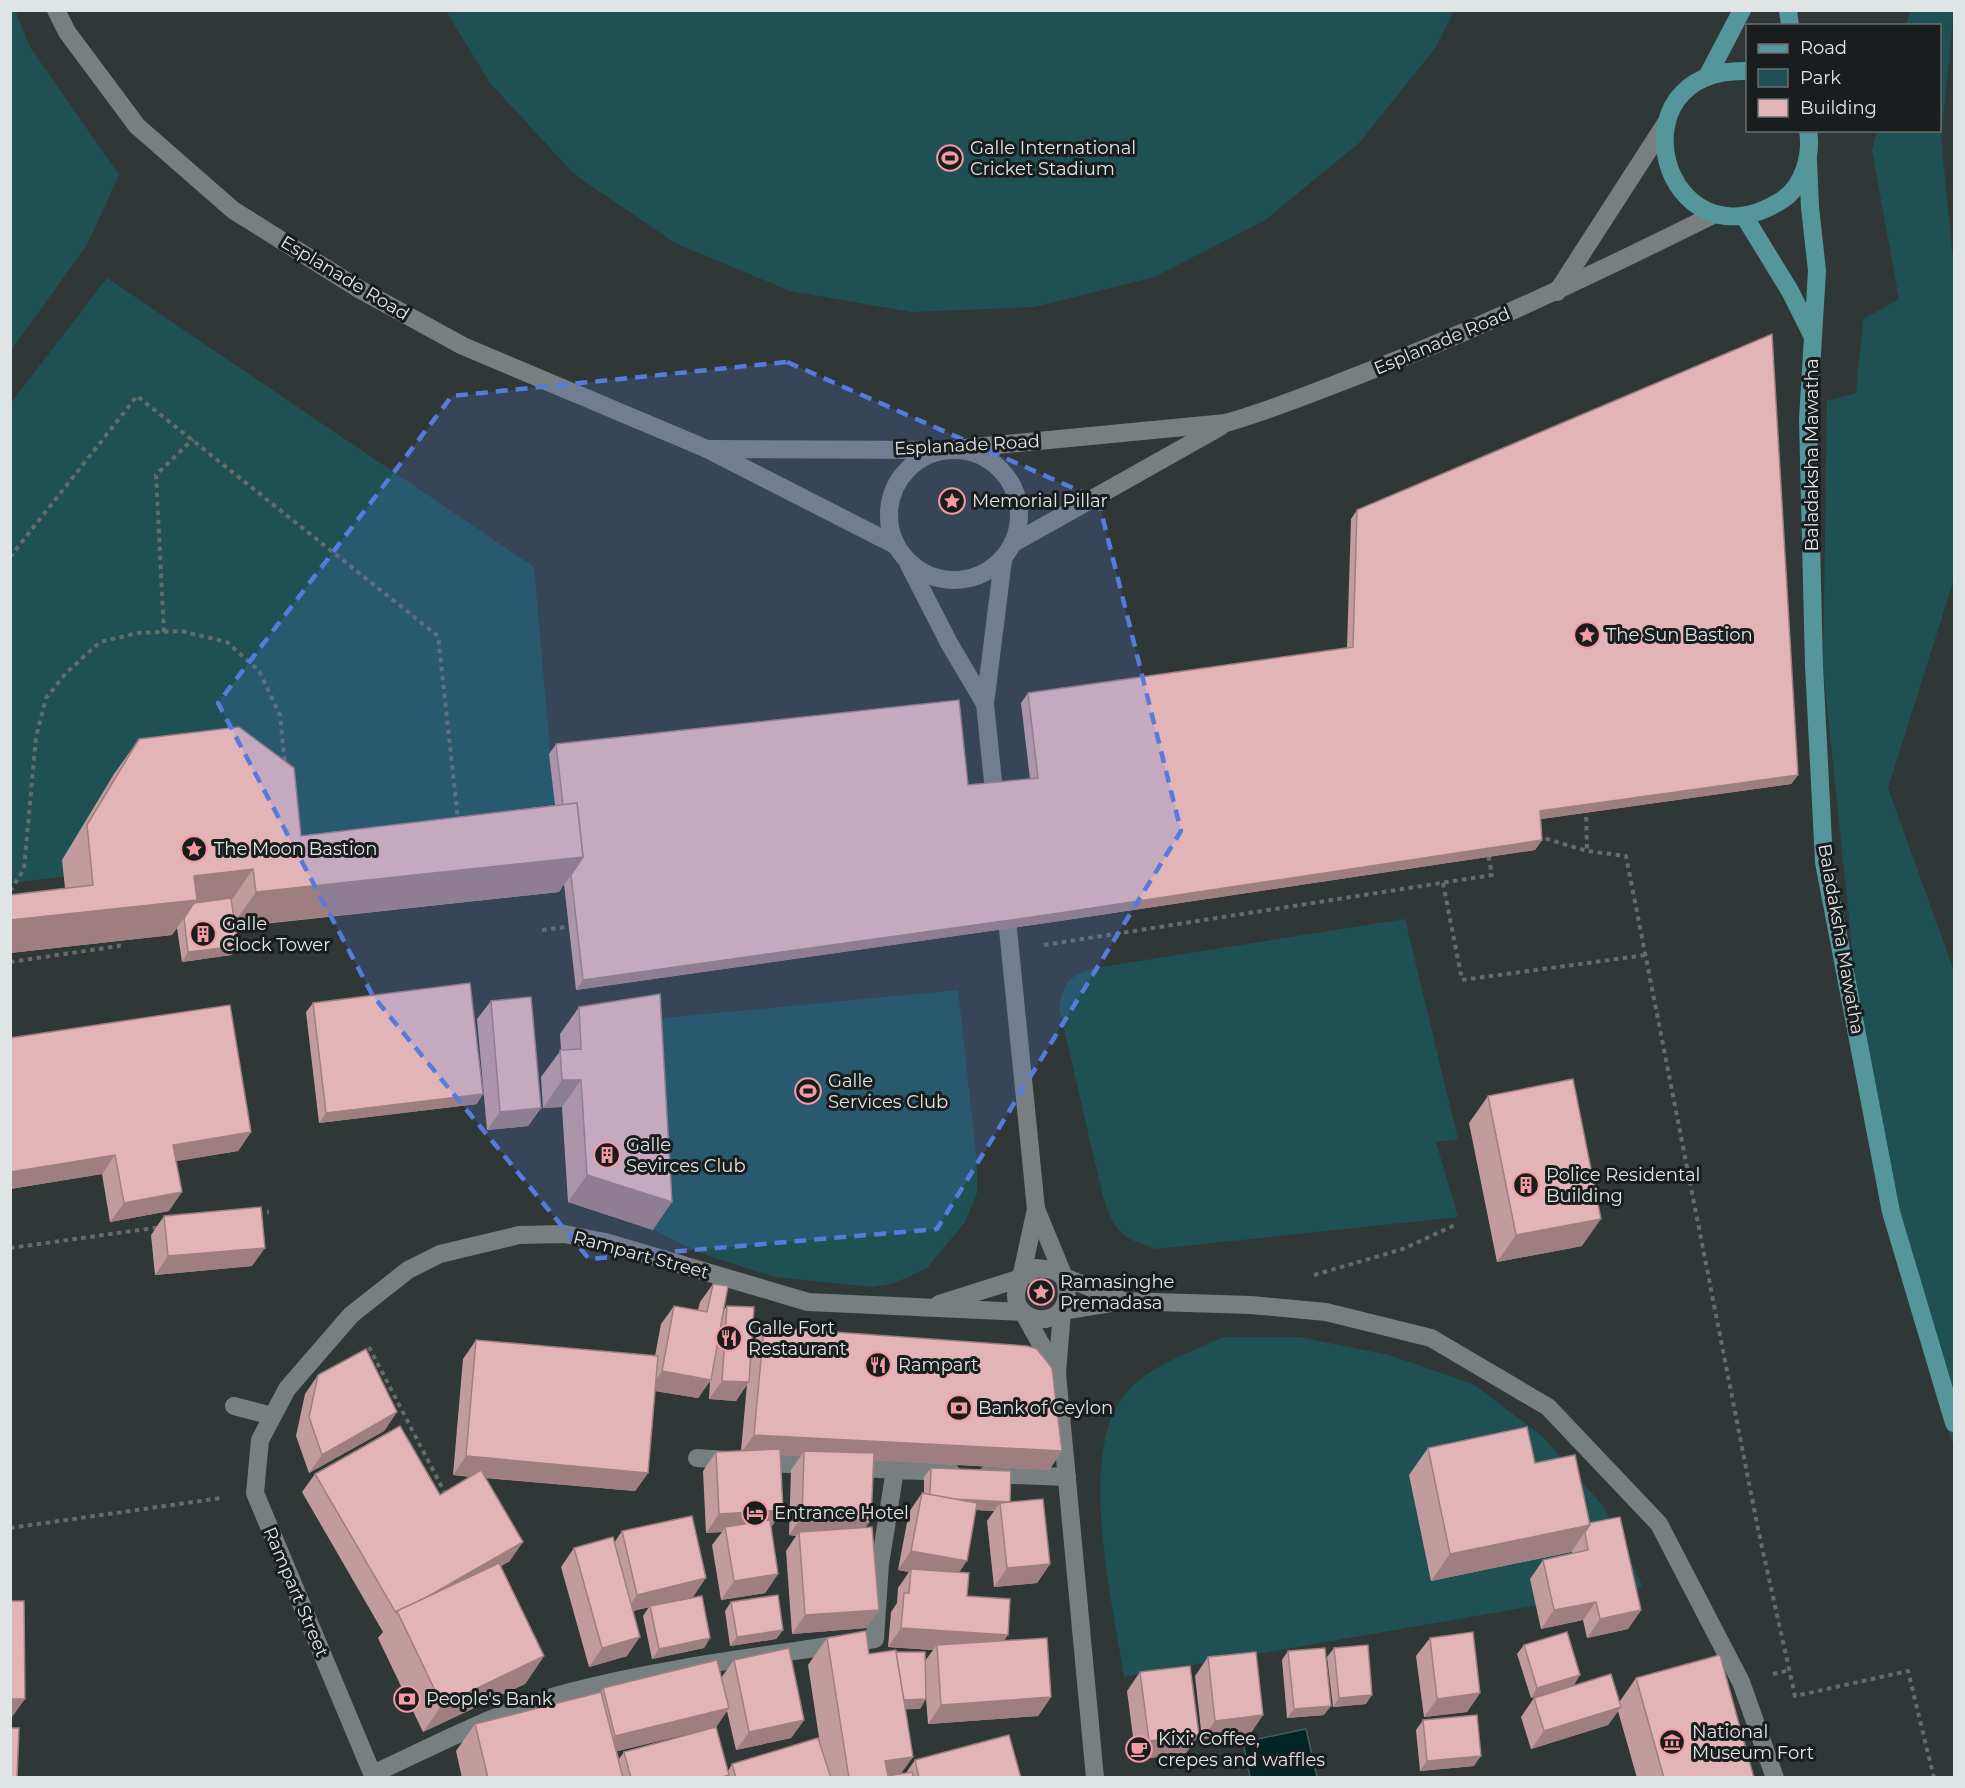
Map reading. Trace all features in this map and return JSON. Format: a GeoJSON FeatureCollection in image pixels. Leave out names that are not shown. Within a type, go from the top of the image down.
{"type":"FeatureCollection","features":[{"type":"Feature","properties":{"kind":"main road"},"geometry":{"type":"LineString","coordinates":[[1707,77],[1742,10]]}},
{"type":"Feature","properties":{"kind":"main road"},"geometry":{"type":"LineString","coordinates":[[1746,71],[1728,70],[1707,77],[1689,88],[1675,103],[1666,123],[1663,146],[1667,167],[1678,188],[1695,203],[1715,214],[1744,216],[1766,210],[1786,198],[1800,180],[1808,160]]}},
{"type":"Feature","properties":{"kind":"main road","name":"Baladaksha Mawatha"},"geometry":{"type":"LineString","coordinates":[[1809,132],[1808,160],[1817,271],[1808,419],[1814,665],[1824,862],[1891,1212],[1954,1423]]}},
{"type":"Feature","properties":{"kind":"main road","name":"Baladaksha Mawatha"},"geometry":{"type":"LineString","coordinates":[[1744,216],[1790,291],[1812,336]]}},
{"type":"Feature","properties":{"kind":"street","name":"Esplanade Road"},"geometry":{"type":"LineString","coordinates":[[56,10],[68,32],[137,126],[233,210],[359,289],[463,346],[707,449],[902,553]]}},
{"type":"Feature","properties":{"kind":"street"},"geometry":{"type":"LineString","coordinates":[[1556,293],[1666,123]]}},
{"type":"Feature","properties":{"kind":"street","name":"Esplanade Road"},"geometry":{"type":"LineString","coordinates":[[707,449],[944,450],[1226,423],[1262,413],[1400,360],[1556,293],[1715,214]]}},
{"type":"Feature","properties":{"kind":"street","name":"Esplanade Road"},"geometry":{"type":"LineString","coordinates":[[1007,552],[1226,423]]}},
{"type":"Feature","properties":{"kind":"street"},"geometry":{"type":"LineString","coordinates":[[985,704],[949,643],[902,553],[889,517],[890,502],[903,474],[915,464],[944,450],[960,450],[989,460],[1008,480],[1018,505],[1019,518],[1007,552],[985,704],[994,791]]}},
{"type":"Feature","properties":{"kind":"street"},"geometry":{"type":"LineString","coordinates":[[902,553],[920,570],[936,577],[954,579],[971,577],[1007,552]]}},
{"type":"Feature","properties":{"kind":"street"},"geometry":{"type":"LineString","coordinates":[[1008,929],[1036,1209],[1064,1277],[1067,1297],[1062,1311],[1057,1373],[1095,1778]]}},
{"type":"Feature","properties":{"kind":"street"},"geometry":{"type":"LineString","coordinates":[[1036,1209],[1015,1296],[1057,1373]]}},
{"type":"Feature","properties":{"kind":"street","name":"Rampart Street"},"geometry":{"type":"LineString","coordinates":[[374,1776],[255,1493],[260,1440],[287,1389],[351,1315],[408,1270],[440,1254],[519,1235],[564,1234],[605,1242],[808,1302],[1023,1312]]}},
{"type":"Feature","properties":{"kind":"street"},"geometry":{"type":"LineString","coordinates":[[926,1308],[1020,1278],[1036,1268],[1053,1270],[1064,1277],[1123,1301]]}},
{"type":"Feature","properties":{"kind":"street"},"geometry":{"type":"LineString","coordinates":[[1023,1312],[1031,1318],[1046,1320],[1062,1311],[1123,1301],[1251,1305],[1326,1312],[1431,1338],[1548,1407],[1659,1524],[1741,1682],[1775,1778]]}},
{"type":"Feature","properties":{"kind":"street"},"geometry":{"type":"LineString","coordinates":[[234,1406],[272,1416]]}},
{"type":"Feature","properties":{"kind":"street"},"geometry":{"type":"LineString","coordinates":[[697,1458],[895,1470],[1067,1477]]}},
{"type":"Feature","properties":{"kind":"street"},"geometry":{"type":"LineString","coordinates":[[374,1776],[495,1716],[570,1692],[722,1663],[875,1639],[880,1564],[895,1470]]}},
{"type":"Feature","properties":{"kind":"path"},"geometry":{"type":"LineString","coordinates":[[10,557],[137,396],[438,636],[459,826]]}},
{"type":"Feature","properties":{"kind":"path"},"geometry":{"type":"LineString","coordinates":[[164,632],[156,475],[193,439]]}},
{"type":"Feature","properties":{"kind":"path"},"geometry":{"type":"LineString","coordinates":[[10,891],[24,869],[36,737],[46,698],[66,673],[100,642],[137,633],[181,631],[227,642],[259,671],[279,715],[286,775]]}},
{"type":"Feature","properties":{"kind":"path"},"geometry":{"type":"LineString","coordinates":[[1585,799],[1587,851]]}},
{"type":"Feature","properties":{"kind":"path"},"geometry":{"type":"LineString","coordinates":[[1534,835],[1587,851],[1626,856],[1758,1529],[1795,1696],[1908,1671],[1934,1778]]}},
{"type":"Feature","properties":{"kind":"path"},"geometry":{"type":"LineString","coordinates":[[1010,950],[1492,875],[1487,847]]}},
{"type":"Feature","properties":{"kind":"path"},"geometry":{"type":"LineString","coordinates":[[1443,883],[1462,980],[1647,954]]}},
{"type":"Feature","properties":{"kind":"path"},"geometry":{"type":"LineString","coordinates":[[542,930],[577,926]]}},
{"type":"Feature","properties":{"kind":"path"},"geometry":{"type":"LineString","coordinates":[[10,962],[119,946],[117,927]]}},
{"type":"Feature","properties":{"kind":"path"},"geometry":{"type":"LineString","coordinates":[[246,1215],[269,1212]]}},
{"type":"Feature","properties":{"kind":"path"},"geometry":{"type":"LineString","coordinates":[[1311,1276],[1403,1249],[1455,1225]]}},
{"type":"Feature","properties":{"kind":"path"},"geometry":{"type":"LineString","coordinates":[[10,1248],[166,1226]]}},
{"type":"Feature","properties":{"kind":"path"},"geometry":{"type":"LineString","coordinates":[[351,1315],[448,1498]]}},
{"type":"Feature","properties":{"kind":"path"},"geometry":{"type":"LineString","coordinates":[[10,1528],[255,1493]]}},
{"type":"Feature","properties":{"kind":"highlighted area"},"geometry":{"type":"Polygon","coordinates":[[[787,362],[1098,499],[1181,831],[937,1229],[589,1259],[373,996],[218,703],[452,396],[787,362]]]}},
{"type":"Feature","properties":{"kind":"green space"},"geometry":{"type":"Polygon","coordinates":[[[15,10],[30,47],[119,175],[87,245],[11,350],[10,11],[15,10]]]}},
{"type":"Feature","properties":{"kind":"green space","name":"Galle International Cricket Stadium"},"geometry":{"type":"Polygon","coordinates":[[[446,11],[1454,11],[1436,47],[1359,143],[1264,221],[1154,277],[1035,307],[911,312],[790,291],[675,243],[574,174],[490,83],[446,11]]]}},
{"type":"Feature","properties":{"kind":"green space"},"geometry":{"type":"Polygon","coordinates":[[[1910,11],[1954,11],[1941,138],[1954,255],[1954,579],[1888,788],[1954,971],[1954,1446],[1947,1428],[1888,1202],[1858,1005],[1823,668],[1827,401],[1856,393],[1863,319],[1899,299],[1872,151],[1877,132],[1941,132],[1941,24],[1906,24],[1910,11]]]}},
{"type":"Feature","properties":{"kind":"green space"},"geometry":{"type":"Polygon","coordinates":[[[107,278],[534,567],[556,817],[11,883],[10,404],[107,278]]]}},
{"type":"Feature","properties":{"kind":"green space"},"geometry":{"type":"Polygon","coordinates":[[[1405,919],[1458,1139],[1436,1142],[1458,1217],[1156,1249],[1135,1241],[1121,1232],[1111,1219],[1103,1197],[1059,1007],[1066,985],[1070,980],[1095,968],[1405,919]]]}},
{"type":"Feature","properties":{"kind":"green space","name":"Galle Services Club"},"geometry":{"type":"Polygon","coordinates":[[[958,990],[977,1162],[977,1193],[965,1222],[927,1268],[895,1283],[873,1287],[774,1277],[700,1253],[654,1230],[643,1020],[958,990]]]}},
{"type":"Feature","properties":{"kind":"green space"},"geometry":{"type":"Polygon","coordinates":[[[1223,1337],[1299,1337],[1389,1355],[1473,1384],[1542,1436],[1603,1506],[1643,1587],[1124,1677],[1102,1534],[1100,1495],[1102,1458],[1109,1425],[1122,1398],[1142,1378],[1168,1362],[1223,1337]]]}},
{"type":"Feature","properties":{"kind":"shaded area"},"geometry":{"type":"Polygon","coordinates":[[[1306,1729],[1317,1777],[1250,1777],[1243,1742],[1306,1729]]]}},
{"type":"Feature","properties":{"kind":"building"},"geometry":{"type":"Polygon","coordinates":[[[1772,334],[1798,775],[1540,811],[1542,840],[1053,914],[583,980],[571,875],[583,857],[577,803],[563,805],[556,744],[959,700],[968,785],[1038,778],[1028,693],[1353,647],[1357,510],[1772,334]]]}},
{"type":"Feature","properties":{"kind":"building"},"geometry":{"type":"Polygon","coordinates":[[[239,727],[294,768],[301,836],[577,803],[583,857],[256,892],[253,869],[194,876],[197,900],[10,920],[10,895],[93,885],[87,825],[139,739],[239,727]]]}},
{"type":"Feature","properties":{"kind":"building","name":"Galle Clock Tower"},"geometry":{"type":"Polygon","coordinates":[[[231,898],[238,946],[188,952],[184,918],[194,903],[231,898]]]}},
{"type":"Feature","properties":{"kind":"building"},"geometry":{"type":"Polygon","coordinates":[[[470,983],[483,1094],[326,1113],[313,1003],[470,983]]]}},
{"type":"Feature","properties":{"kind":"building","name":"Galle Sevirces Club"},"geometry":{"type":"Polygon","coordinates":[[[660,994],[672,1202],[587,1175],[581,1080],[562,1080],[560,1050],[581,1049],[579,1007],[660,994]]]}},
{"type":"Feature","properties":{"kind":"building"},"geometry":{"type":"Polygon","coordinates":[[[531,997],[541,1108],[500,1112],[491,1001],[531,997]]]}},
{"type":"Feature","properties":{"kind":"building"},"geometry":{"type":"Polygon","coordinates":[[[230,1005],[251,1132],[173,1145],[182,1192],[124,1203],[115,1155],[10,1172],[10,1038],[230,1005]]]}},
{"type":"Feature","properties":{"kind":"building","name":"Police Residental Building"},"geometry":{"type":"Polygon","coordinates":[[[1573,1079],[1601,1219],[1516,1235],[1488,1096],[1573,1079]]]}},
{"type":"Feature","properties":{"kind":"building"},"geometry":{"type":"Polygon","coordinates":[[[261,1207],[265,1248],[168,1256],[164,1216],[261,1207]]]}},
{"type":"Feature","properties":{"kind":"building"},"geometry":{"type":"Polygon","coordinates":[[[713,1284],[728,1286],[711,1380],[662,1371],[674,1306],[707,1312],[713,1284]]]}},
{"type":"Feature","properties":{"kind":"building"},"geometry":{"type":"Polygon","coordinates":[[[727,1306],[754,1307],[749,1382],[722,1381],[727,1306]]]}},
{"type":"Feature","properties":{"kind":"building"},"geometry":{"type":"Polygon","coordinates":[[[764,1327],[1027,1346],[1037,1349],[1052,1368],[1062,1451],[754,1435],[764,1327]]]}},
{"type":"Feature","properties":{"kind":"building"},"geometry":{"type":"Polygon","coordinates":[[[476,1340],[658,1356],[648,1473],[466,1456],[476,1340]]]}},
{"type":"Feature","properties":{"kind":"building"},"geometry":{"type":"Polygon","coordinates":[[[366,1349],[397,1412],[322,1455],[309,1417],[318,1375],[366,1349]]]}},
{"type":"Feature","properties":{"kind":"building"},"geometry":{"type":"Polygon","coordinates":[[[400,1426],[440,1495],[481,1470],[523,1542],[396,1613],[315,1474],[400,1426]]]}},
{"type":"Feature","properties":{"kind":"building"},"geometry":{"type":"Polygon","coordinates":[[[1527,1427],[1535,1463],[1575,1455],[1590,1525],[1450,1554],[1428,1448],[1527,1427]]]}},
{"type":"Feature","properties":{"kind":"building"},"geometry":{"type":"Polygon","coordinates":[[[780,1449],[783,1510],[719,1514],[716,1452],[780,1449]]]}},
{"type":"Feature","properties":{"kind":"building"},"geometry":{"type":"Polygon","coordinates":[[[804,1451],[874,1453],[871,1520],[802,1517],[804,1451]]]}},
{"type":"Feature","properties":{"kind":"building"},"geometry":{"type":"Polygon","coordinates":[[[931,1468],[1011,1471],[1010,1502],[952,1499],[930,1495],[931,1468]]]}},
{"type":"Feature","properties":{"kind":"building"},"geometry":{"type":"Polygon","coordinates":[[[922,1493],[977,1503],[967,1561],[911,1551],[922,1493]]]}},
{"type":"Feature","properties":{"kind":"building"},"geometry":{"type":"Polygon","coordinates":[[[1043,1499],[1050,1564],[1007,1568],[1000,1503],[1043,1499]]]}},
{"type":"Feature","properties":{"kind":"building"},"geometry":{"type":"Polygon","coordinates":[[[692,1516],[706,1578],[637,1595],[622,1531],[692,1516]]]}},
{"type":"Feature","properties":{"kind":"building"},"geometry":{"type":"Polygon","coordinates":[[[1620,1517],[1641,1610],[1600,1619],[1596,1602],[1554,1610],[1543,1560],[1588,1550],[1585,1532],[1589,1523],[1620,1517]]]}},
{"type":"Feature","properties":{"kind":"building"},"geometry":{"type":"Polygon","coordinates":[[[770,1520],[778,1574],[734,1581],[725,1527],[770,1520]]]}},
{"type":"Feature","properties":{"kind":"building"},"geometry":{"type":"Polygon","coordinates":[[[872,1527],[879,1610],[805,1615],[799,1532],[872,1527]]]}},
{"type":"Feature","properties":{"kind":"building"},"geometry":{"type":"Polygon","coordinates":[[[613,1537],[640,1637],[602,1648],[574,1548],[613,1537]]]}},
{"type":"Feature","properties":{"kind":"building"},"geometry":{"type":"Polygon","coordinates":[[[499,1563],[544,1656],[442,1705],[397,1611],[499,1563]]]}},
{"type":"Feature","properties":{"kind":"building"},"geometry":{"type":"Polygon","coordinates":[[[911,1569],[969,1573],[967,1596],[1010,1599],[1008,1635],[901,1628],[904,1593],[909,1593],[911,1569]]]}},
{"type":"Feature","properties":{"kind":"building"},"geometry":{"type":"Polygon","coordinates":[[[778,1595],[783,1630],[737,1637],[731,1602],[778,1595]]]}},
{"type":"Feature","properties":{"kind":"building"},"geometry":{"type":"Polygon","coordinates":[[[702,1596],[710,1638],[659,1649],[650,1606],[702,1596]]]}},
{"type":"Feature","properties":{"kind":"building"},"geometry":{"type":"Polygon","coordinates":[[[10,1601],[24,1601],[25,1699],[10,1699],[10,1601]]]}},
{"type":"Feature","properties":{"kind":"building"},"geometry":{"type":"Polygon","coordinates":[[[866,1631],[869,1654],[896,1650],[913,1757],[885,1761],[888,1776],[912,1772],[913,1778],[849,1778],[827,1638],[866,1631]]]}},
{"type":"Feature","properties":{"kind":"building"},"geometry":{"type":"Polygon","coordinates":[[[1473,1632],[1480,1693],[1437,1699],[1430,1638],[1473,1632]]]}},
{"type":"Feature","properties":{"kind":"building"},"geometry":{"type":"Polygon","coordinates":[[[1567,1632],[1580,1675],[1537,1688],[1524,1645],[1567,1632]]]}},
{"type":"Feature","properties":{"kind":"building"},"geometry":{"type":"Polygon","coordinates":[[[1047,1638],[1051,1697],[941,1705],[937,1645],[1047,1638]]]}},
{"type":"Feature","properties":{"kind":"building"},"geometry":{"type":"Polygon","coordinates":[[[1368,1645],[1372,1695],[1339,1698],[1334,1648],[1368,1645]]]}},
{"type":"Feature","properties":{"kind":"building"},"geometry":{"type":"Polygon","coordinates":[[[789,1648],[804,1720],[749,1732],[734,1660],[789,1648]]]}},
{"type":"Feature","properties":{"kind":"building"},"geometry":{"type":"Polygon","coordinates":[[[1325,1648],[1331,1706],[1294,1709],[1288,1651],[1325,1648]]]}},
{"type":"Feature","properties":{"kind":"building"},"geometry":{"type":"Polygon","coordinates":[[[896,1652],[925,1652],[926,1699],[904,1700],[896,1652]]]}},
{"type":"Feature","properties":{"kind":"building"},"geometry":{"type":"Polygon","coordinates":[[[1256,1652],[1263,1715],[1215,1721],[1208,1657],[1256,1652]]]}},
{"type":"Feature","properties":{"kind":"building"},"geometry":{"type":"Polygon","coordinates":[[[1720,1655],[1754,1778],[1664,1778],[1636,1678],[1720,1655]]]}},
{"type":"Feature","properties":{"kind":"building"},"geometry":{"type":"Polygon","coordinates":[[[717,1660],[729,1708],[615,1736],[603,1688],[717,1660]]]}},
{"type":"Feature","properties":{"kind":"building"},"geometry":{"type":"Polygon","coordinates":[[[1190,1666],[1199,1735],[1149,1741],[1140,1672],[1190,1666]]]}},
{"type":"Feature","properties":{"kind":"building"},"geometry":{"type":"Polygon","coordinates":[[[1611,1674],[1621,1707],[1544,1731],[1534,1698],[1611,1674]]]}},
{"type":"Feature","properties":{"kind":"building"},"geometry":{"type":"Polygon","coordinates":[[[601,1692],[623,1778],[488,1778],[475,1724],[601,1692]]]}},
{"type":"Feature","properties":{"kind":"building"},"geometry":{"type":"Polygon","coordinates":[[[1477,1715],[1481,1756],[1427,1761],[1423,1720],[1477,1715]]]}},
{"type":"Feature","properties":{"kind":"building"},"geometry":{"type":"Polygon","coordinates":[[[716,1727],[729,1775],[720,1778],[631,1778],[624,1752],[716,1727]]]}},
{"type":"Feature","properties":{"kind":"building"},"geometry":{"type":"Polygon","coordinates":[[[10,1728],[19,1728],[17,1778],[10,1778],[10,1728]]]}},
{"type":"Feature","properties":{"kind":"building"},"geometry":{"type":"Polygon","coordinates":[[[1009,1735],[1021,1778],[919,1778],[915,1760],[1009,1735]]]}},
{"type":"Feature","properties":{"kind":"building"},"geometry":{"type":"Polygon","coordinates":[[[818,1738],[831,1778],[736,1778],[732,1764],[818,1738]]]}},
{"type":"Feature","properties":{"kind":"place","name":"Galle International Cricket Stadium"},"geometry":{"type":"Point","coordinates":[950,158]}},
{"type":"Feature","properties":{"kind":"place","name":"Memorial Pillar"},"geometry":{"type":"Point","coordinates":[952,501]}},
{"type":"Feature","properties":{"kind":"place","name":"The Sun Bastion"},"geometry":{"type":"Point","coordinates":[1587,635]}},
{"type":"Feature","properties":{"kind":"place","name":"The Moon Bastion"},"geometry":{"type":"Point","coordinates":[194,849]}},
{"type":"Feature","properties":{"kind":"place","name":"Galle Clock Tower"},"geometry":{"type":"Point","coordinates":[203,934]}},
{"type":"Feature","properties":{"kind":"place","name":"Galle Services Club"},"geometry":{"type":"Point","coordinates":[808,1091]}},
{"type":"Feature","properties":{"kind":"place","name":"Galle Sevirces Club"},"geometry":{"type":"Point","coordinates":[607,1155]}},
{"type":"Feature","properties":{"kind":"place","name":"Police Residental Building"},"geometry":{"type":"Point","coordinates":[1526,1185]}},
{"type":"Feature","properties":{"kind":"place","name":"Ramasinghe Premadasa"},"geometry":{"type":"Point","coordinates":[1041,1292]}},
{"type":"Feature","properties":{"kind":"place","name":"Galle Fort Restaurant"},"geometry":{"type":"Point","coordinates":[729,1338]}},
{"type":"Feature","properties":{"kind":"place","name":"Rampart"},"geometry":{"type":"Point","coordinates":[878,1365]}},
{"type":"Feature","properties":{"kind":"place","name":"Bank of Ceylon"},"geometry":{"type":"Point","coordinates":[959,1408]}},
{"type":"Feature","properties":{"kind":"place","name":"Entrance Hotel"},"geometry":{"type":"Point","coordinates":[755,1513]}},
{"type":"Feature","properties":{"kind":"place","name":"People's Bank"},"geometry":{"type":"Point","coordinates":[407,1699]}},
{"type":"Feature","properties":{"kind":"place","name":"National Museum Fort"},"geometry":{"type":"Point","coordinates":[1672,1742]}},
{"type":"Feature","properties":{"kind":"place","name":"Kixi: Coffee, crepes and waffles"},"geometry":{"type":"Point","coordinates":[1139,1749]}}]}
